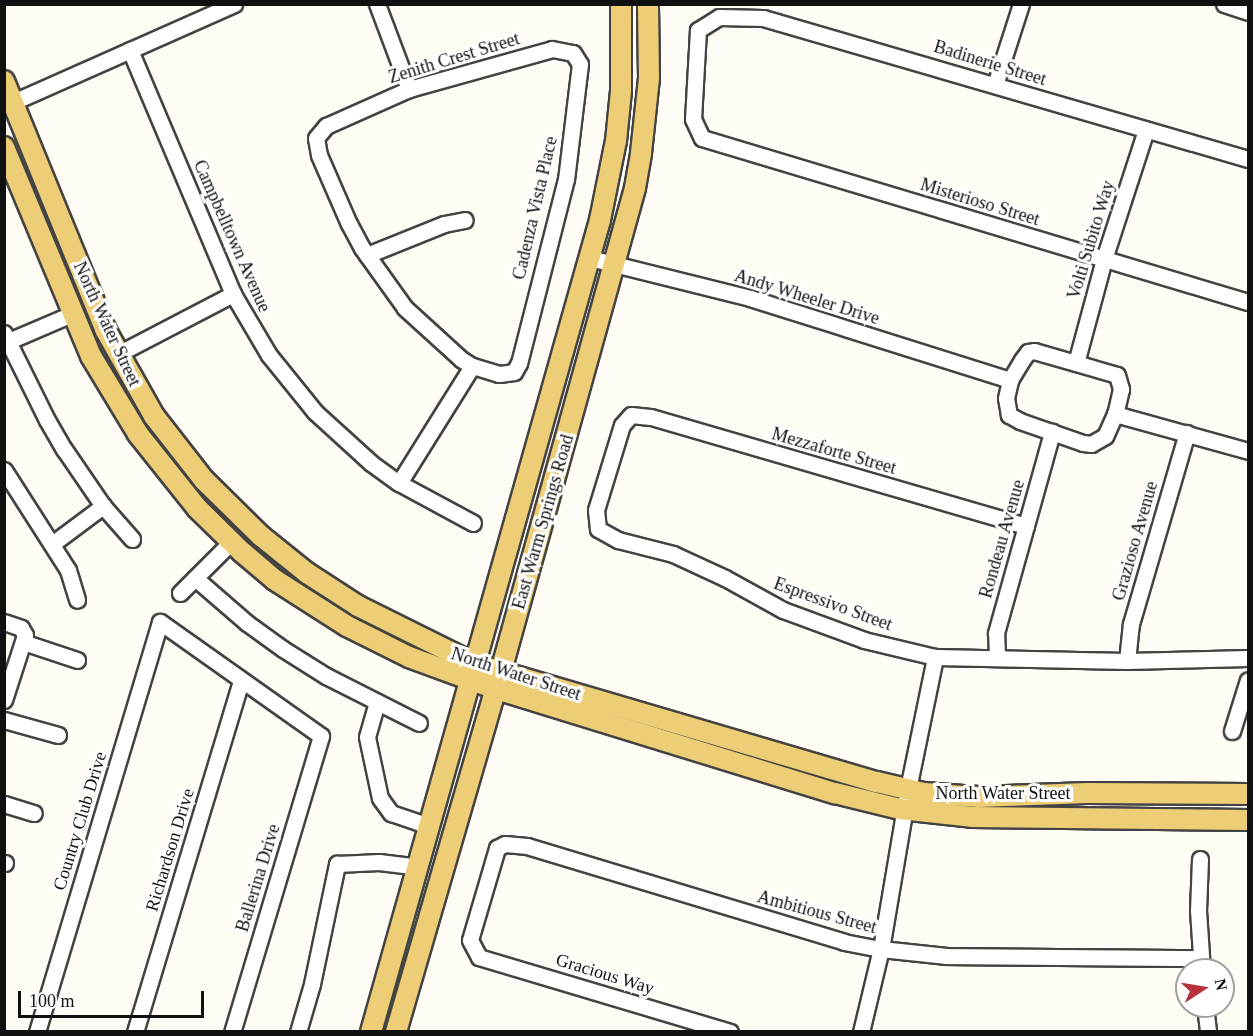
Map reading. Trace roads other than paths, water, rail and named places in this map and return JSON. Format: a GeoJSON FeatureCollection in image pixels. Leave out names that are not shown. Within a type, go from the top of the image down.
{"type":"FeatureCollection","features":[{"type":"Feature","properties":{"kind":"main road","name":"East Warm Springs Road"},"geometry":{"type":"LineString","coordinates":[[371,1032],[590,258],[616,141],[621,91],[621,4]]}},
{"type":"Feature","properties":{"kind":"main road","name":"East Warm Springs Road"},"geometry":{"type":"LineString","coordinates":[[396,1032],[616,264],[641,153],[649,78],[648,4]]}},
{"type":"Feature","properties":{"kind":"main road","name":"North Water Street"},"geometry":{"type":"LineString","coordinates":[[4,81],[9,99],[91,296],[118,354],[154,416],[181,453],[232,509],[261,536],[333,591],[472,672]]}},
{"type":"Feature","properties":{"kind":"main road","name":"North Water Street"},"geometry":{"type":"LineString","coordinates":[[4,147],[91,356],[138,434],[197,508],[231,542],[275,580],[347,626],[409,657],[498,680],[824,790],[904,810],[972,817],[1248,820]]}},
{"type":"Feature","properties":{"kind":"main road","name":"North Water Street"},"geometry":{"type":"LineString","coordinates":[[498,680],[908,789],[944,795],[979,797],[1087,793],[1248,794]]}},
{"type":"Feature","properties":{"kind":"street"},"geometry":{"type":"LineString","coordinates":[[9,99],[130,50],[234,4]]}},
{"type":"Feature","properties":{"kind":"street"},"geometry":{"type":"LineString","coordinates":[[376,4],[409,89]]}},
{"type":"Feature","properties":{"kind":"street"},"geometry":{"type":"LineString","coordinates":[[995,85],[1021,4]]}},
{"type":"Feature","properties":{"kind":"street"},"geometry":{"type":"LineString","coordinates":[[1224,4],[1248,12]]}},
{"type":"Feature","properties":{"kind":"street","name":"Badinerie Street"},"geometry":{"type":"LineString","coordinates":[[702,138],[693,119],[698,30],[719,18],[763,18],[1248,159]]}},
{"type":"Feature","properties":{"kind":"street","name":"Zenith Crest Street"},"geometry":{"type":"LineString","coordinates":[[367,255],[349,224],[323,163],[317,147],[318,133],[326,126],[409,89],[552,49],[573,53]]}},
{"type":"Feature","properties":{"kind":"street","name":"Campbelltown Avenue"},"geometry":{"type":"LineString","coordinates":[[130,50],[233,294],[269,356],[315,412],[342,439],[399,483],[473,523]]}},
{"type":"Feature","properties":{"kind":"street","name":"Cadenza Vista Place"},"geometry":{"type":"LineString","coordinates":[[472,366],[499,374],[514,372],[519,363],[566,179],[580,76],[580,64],[573,53]]}},
{"type":"Feature","properties":{"kind":"street","name":"Volti Subito Way"},"geometry":{"type":"LineString","coordinates":[[1076,363],[1104,259],[1146,130]]}},
{"type":"Feature","properties":{"kind":"street","name":"Misterioso Street"},"geometry":{"type":"LineString","coordinates":[[702,138],[1248,302]]}},
{"type":"Feature","properties":{"kind":"street"},"geometry":{"type":"LineString","coordinates":[[399,483],[472,366],[447,349],[412,316],[367,255],[444,224],[465,220]]}},
{"type":"Feature","properties":{"kind":"street","name":"Andy Wheeler Drive"},"geometry":{"type":"LineString","coordinates":[[590,258],[750,298],[1010,380]]}},
{"type":"Feature","properties":{"kind":"street"},"geometry":{"type":"LineString","coordinates":[[118,354],[233,294]]}},
{"type":"Feature","properties":{"kind":"street"},"geometry":{"type":"LineString","coordinates":[[72,314],[6,339],[47,420],[103,506],[132,539]]}},
{"type":"Feature","properties":{"kind":"street"},"geometry":{"type":"LineString","coordinates":[[1034,351],[1076,363],[1117,375],[1121,389],[1115,414],[1105,436],[1091,444],[1052,432],[1009,414],[1006,398],[1010,380],[1028,352],[1034,351]]}},
{"type":"Feature","properties":{"kind":"street"},"geometry":{"type":"LineString","coordinates":[[1115,414],[1248,451]]}},
{"type":"Feature","properties":{"kind":"street","name":"Mezzaforte Street"},"geometry":{"type":"LineString","coordinates":[[598,529],[596,510],[621,425],[631,415],[650,417],[1026,526]]}},
{"type":"Feature","properties":{"kind":"street","name":"Rondeau Avenue"},"geometry":{"type":"LineString","coordinates":[[997,657],[996,633],[1052,432]]}},
{"type":"Feature","properties":{"kind":"street","name":"Grazioso Avenue"},"geometry":{"type":"LineString","coordinates":[[1127,661],[1131,624],[1187,433]]}},
{"type":"Feature","properties":{"kind":"street"},"geometry":{"type":"LineString","coordinates":[[5,470],[68,570],[77,600]]}},
{"type":"Feature","properties":{"kind":"street"},"geometry":{"type":"LineString","coordinates":[[52,544],[103,506]]}},
{"type":"Feature","properties":{"kind":"street","name":"Espressivo Street"},"geometry":{"type":"LineString","coordinates":[[598,529],[618,540],[673,554],[725,578],[778,608],[864,640],[935,657],[1127,661],[1248,657]]}},
{"type":"Feature","properties":{"kind":"street"},"geometry":{"type":"LineString","coordinates":[[180,593],[231,542]]}},
{"type":"Feature","properties":{"kind":"street"},"geometry":{"type":"LineString","coordinates":[[195,578],[238,616],[283,649],[326,676],[419,723]]}},
{"type":"Feature","properties":{"kind":"street"},"geometry":{"type":"LineString","coordinates":[[4,622],[24,631],[23,642],[4,700]]}},
{"type":"Feature","properties":{"kind":"street","name":"Country Club Drive"},"geometry":{"type":"LineString","coordinates":[[37,1032],[160,622],[241,681]]}},
{"type":"Feature","properties":{"kind":"street"},"geometry":{"type":"LineString","coordinates":[[23,642],[77,660]]}},
{"type":"Feature","properties":{"kind":"street"},"geometry":{"type":"LineString","coordinates":[[861,1032],[881,949],[904,810],[935,657]]}},
{"type":"Feature","properties":{"kind":"street"},"geometry":{"type":"LineString","coordinates":[[1232,731],[1248,680]]}},
{"type":"Feature","properties":{"kind":"street","name":"Ballerina Drive"},"geometry":{"type":"LineString","coordinates":[[232,1032],[321,736],[241,681]]}},
{"type":"Feature","properties":{"kind":"street","name":"Richardson Drive"},"geometry":{"type":"LineString","coordinates":[[135,1032],[241,681]]}},
{"type":"Feature","properties":{"kind":"street"},"geometry":{"type":"LineString","coordinates":[[377,702],[367,737],[380,798],[386,809],[396,816],[429,826]]}},
{"type":"Feature","properties":{"kind":"street"},"geometry":{"type":"LineString","coordinates":[[4,720],[58,735]]}},
{"type":"Feature","properties":{"kind":"street"},"geometry":{"type":"LineString","coordinates":[[4,804],[34,813]]}},
{"type":"Feature","properties":{"kind":"street","name":"Ambitious Street"},"geometry":{"type":"LineString","coordinates":[[472,947],[470,940],[493,857],[497,848],[505,844],[527,846],[844,942],[881,949],[947,956],[1175,963]]}},
{"type":"Feature","properties":{"kind":"street"},"geometry":{"type":"LineString","coordinates":[[1200,859],[1198,910],[1202,958]]}},
{"type":"Feature","properties":{"kind":"street"},"geometry":{"type":"LineString","coordinates":[[298,1032],[312,984],[337,864],[380,862],[418,867]]}},
{"type":"Feature","properties":{"kind":"street","name":"Gracious Way"},"geometry":{"type":"LineString","coordinates":[[472,947],[479,957],[730,1032]]}}]}
